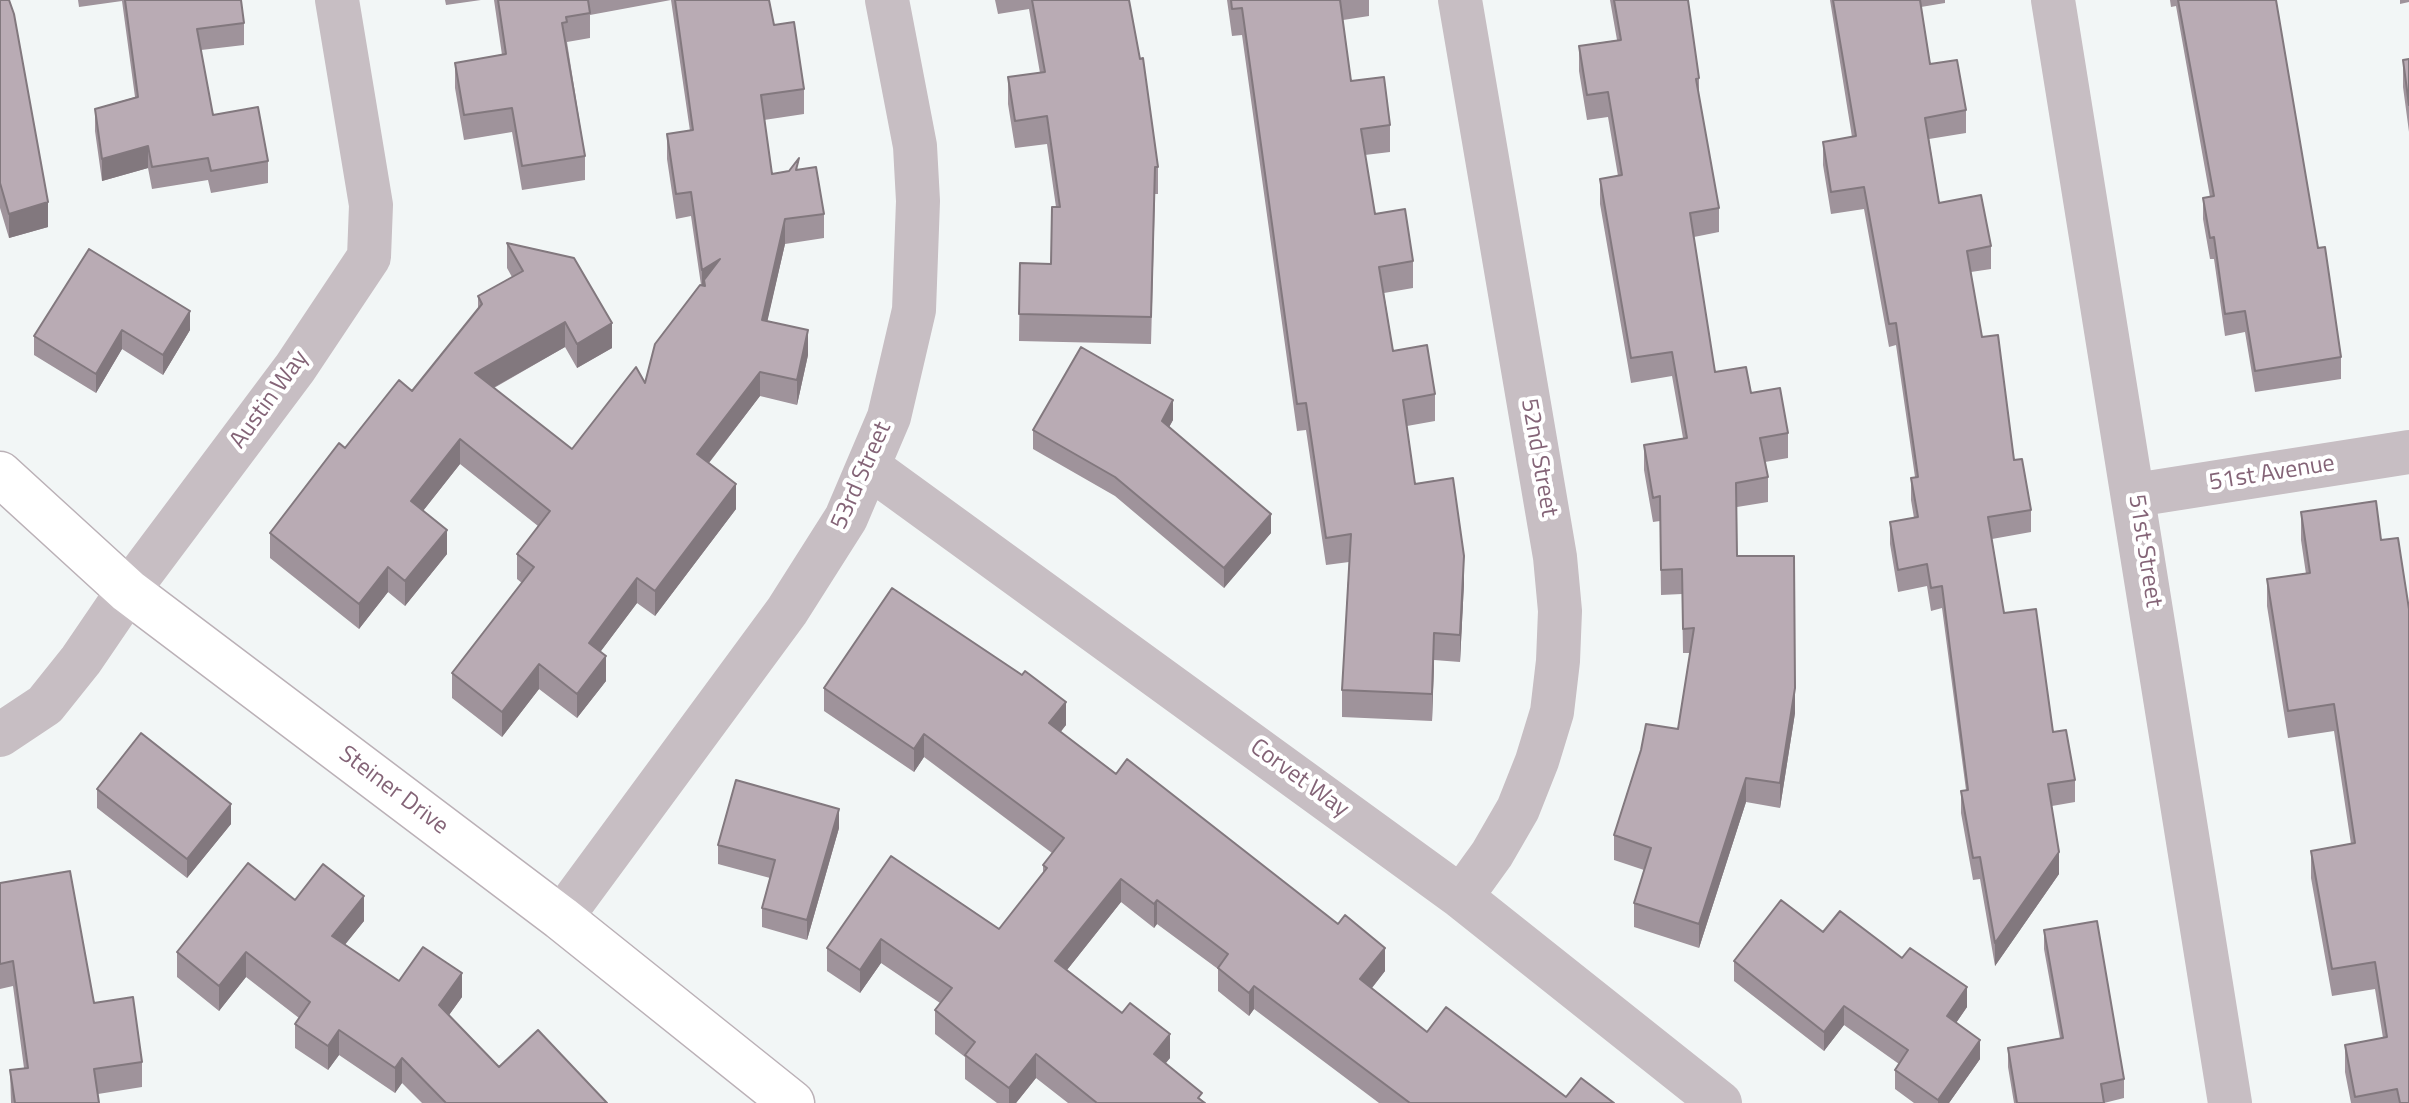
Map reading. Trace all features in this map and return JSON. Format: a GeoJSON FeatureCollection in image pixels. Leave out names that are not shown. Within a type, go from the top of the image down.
{"type":"FeatureCollection","features":[{"type":"Feature","properties":{"kind":"street","name":"Austin Way"},"geometry":{"type":"LineString","coordinates":[[0,735],[45,705],[81,660],[128,591],[295,368],[369,257],[371,205],[337,0]]}},
{"type":"Feature","properties":{"kind":"street","name":"53rd Street"},"geometry":{"type":"LineString","coordinates":[[561,918],[787,611],[846,518],[889,417],[914,310],[918,256],[915,146],[887,0]]}},
{"type":"Feature","properties":{"kind":"street","name":"52nd Street"},"geometry":{"type":"LineString","coordinates":[[1460,0],[1555,557],[1560,611],[1552,712],[1537,761],[1518,809],[1492,854],[1461,897]]}},
{"type":"Feature","properties":{"kind":"street","name":"51st Street"},"geometry":{"type":"LineString","coordinates":[[2053,0],[2135,495],[2230,1103]]}},
{"type":"Feature","properties":{"kind":"street","name":"51st Avenue"},"geometry":{"type":"LineString","coordinates":[[2135,495],[2409,452]]}},
{"type":"Feature","properties":{"kind":"street","name":"Corvet Way"},"geometry":{"type":"LineString","coordinates":[[869,467],[1461,897],[1720,1103]]}},
{"type":"Feature","properties":{"kind":"street","name":"Steiner Drive"},"geometry":{"type":"LineString","coordinates":[[0,474],[128,591],[561,918],[792,1103]]}},
{"type":"Feature","properties":{"kind":"building"},"geometry":{"type":"Polygon","coordinates":[[[0,0],[9,0],[14,14],[48,202],[9,214],[0,183],[0,0]]]}},
{"type":"Feature","properties":{"kind":"building"},"geometry":{"type":"Polygon","coordinates":[[[125,0],[241,0],[244,23],[197,29],[213,115],[258,107],[268,161],[211,171],[208,158],[152,167],[148,146],[102,159],[95,109],[138,97],[125,0]]]}},
{"type":"Feature","properties":{"kind":"building"},"geometry":{"type":"Polygon","coordinates":[[[498,0],[588,0],[590,13],[566,17],[567,22],[562,23],[585,156],[522,166],[512,108],[464,115],[455,63],[506,54],[498,0]]]}},
{"type":"Feature","properties":{"kind":"building"},"geometry":{"type":"Polygon","coordinates":[[[675,0],[769,0],[774,25],[794,22],[804,89],[761,95],[772,174],[789,171],[799,158],[796,170],[816,167],[824,214],[785,219],[762,320],[808,330],[797,380],[760,372],[697,454],[736,484],[655,591],[637,578],[589,643],[606,656],[577,694],[539,664],[502,712],[452,673],[534,567],[517,554],[550,511],[460,439],[411,501],[447,530],[405,581],[388,567],[359,604],[270,533],[339,443],[345,448],[399,380],[412,391],[482,304],[478,296],[523,271],[507,243],[574,258],[612,323],[577,344],[565,322],[475,373],[572,449],[636,367],[645,383],[655,344],[700,285],[705,286],[704,280],[720,259],[702,270],[691,192],[676,194],[667,134],[693,130],[675,0]]]}},
{"type":"Feature","properties":{"kind":"building"},"geometry":{"type":"Polygon","coordinates":[[[1032,0],[1129,0],[1140,59],[1143,58],[1158,167],[1155,167],[1151,317],[1019,314],[1020,263],[1051,264],[1052,207],[1060,207],[1047,116],[1015,121],[1008,77],[1045,72],[1032,0]]]}},
{"type":"Feature","properties":{"kind":"building"},"geometry":{"type":"Polygon","coordinates":[[[1231,0],[1340,0],[1351,81],[1384,77],[1390,125],[1361,129],[1375,214],[1405,209],[1413,261],[1379,267],[1393,351],[1427,345],[1435,394],[1403,400],[1415,484],[1453,478],[1464,556],[1460,635],[1434,633],[1432,694],[1342,690],[1351,534],[1326,538],[1306,403],[1297,404],[1242,8],[1232,9],[1231,0]]]}},
{"type":"Feature","properties":{"kind":"building"},"geometry":{"type":"Polygon","coordinates":[[[1614,0],[1688,0],[1699,78],[1696,79],[1719,208],[1690,213],[1715,372],[1746,367],[1751,393],[1780,388],[1788,433],[1760,438],[1768,477],[1736,483],[1737,556],[1794,556],[1795,688],[1780,783],[1746,778],[1699,924],[1634,903],[1651,848],[1614,835],[1646,724],[1678,729],[1694,628],[1683,629],[1682,569],[1661,570],[1660,496],[1653,498],[1644,445],[1687,438],[1672,352],[1631,358],[1600,179],[1622,175],[1608,92],[1587,95],[1579,46],[1621,40],[1614,0]]]}},
{"type":"Feature","properties":{"kind":"building"},"geometry":{"type":"Polygon","coordinates":[[[1833,0],[1920,0],[1930,64],[1957,60],[1966,110],[1925,118],[1939,203],[1981,195],[1991,246],[1967,251],[1982,337],[1998,335],[2014,460],[2022,459],[2031,510],[1988,517],[2004,613],[2036,609],[2053,732],[2066,730],[2075,780],[2048,784],[2059,852],[1995,943],[1980,857],[1973,858],[1961,791],[1968,790],[1942,586],[1931,588],[1927,564],[1898,570],[1890,522],[1918,517],[1911,478],[1918,477],[1896,323],[1889,324],[1864,187],[1831,192],[1823,142],[1856,136],[1833,0]]]}},
{"type":"Feature","properties":{"kind":"building"},"geometry":{"type":"Polygon","coordinates":[[[2178,0],[2276,0],[2318,248],[2325,247],[2341,357],[2255,371],[2245,311],[2225,314],[2214,237],[2210,238],[2203,198],[2214,196],[2178,0]]]}},
{"type":"Feature","properties":{"kind":"building"},"geometry":{"type":"Polygon","coordinates":[[[2409,59],[2409,105],[2403,60],[2409,59]]]}},
{"type":"Feature","properties":{"kind":"building"},"geometry":{"type":"Polygon","coordinates":[[[89,249],[190,311],[163,355],[122,330],[96,374],[34,336],[89,249]]]}},
{"type":"Feature","properties":{"kind":"building"},"geometry":{"type":"Polygon","coordinates":[[[1081,347],[1173,400],[1162,421],[1271,514],[1224,568],[1115,477],[1033,430],[1081,347]]]}},
{"type":"Feature","properties":{"kind":"building"},"geometry":{"type":"Polygon","coordinates":[[[2376,501],[2381,540],[2398,538],[2409,609],[2409,1103],[2400,1103],[2397,1089],[2355,1097],[2345,1045],[2387,1037],[2375,962],[2332,969],[2311,851],[2355,843],[2334,704],[2288,711],[2267,579],[2310,573],[2301,512],[2376,501]]]}},
{"type":"Feature","properties":{"kind":"building"},"geometry":{"type":"Polygon","coordinates":[[[892,588],[1022,675],[1025,671],[1066,702],[1049,723],[1116,774],[1127,759],[1338,924],[1345,915],[1385,948],[1360,979],[1427,1032],[1446,1007],[1566,1097],[1581,1078],[1614,1103],[1410,1103],[1254,986],[1249,993],[1218,968],[1228,954],[1157,900],[1154,904],[1121,879],[1055,961],[1122,1013],[1130,1003],[1170,1034],[1154,1054],[1202,1093],[1198,1098],[1205,1103],[1097,1103],[1036,1054],[1009,1088],[965,1055],[975,1042],[935,1010],[952,988],[881,939],[860,970],[827,948],[891,856],[999,929],[1047,868],[1043,865],[1064,838],[924,734],[914,749],[824,688],[892,588]]]}},
{"type":"Feature","properties":{"kind":"building"},"geometry":{"type":"Polygon","coordinates":[[[141,733],[231,804],[187,859],[97,789],[141,733]]]}},
{"type":"Feature","properties":{"kind":"building"},"geometry":{"type":"Polygon","coordinates":[[[736,780],[839,809],[807,920],[762,908],[775,860],[718,845],[736,780]]]}},
{"type":"Feature","properties":{"kind":"building"},"geometry":{"type":"Polygon","coordinates":[[[248,863],[295,900],[323,864],[364,896],[332,936],[399,981],[423,947],[462,973],[439,1005],[499,1067],[538,1030],[607,1103],[446,1103],[402,1058],[395,1068],[339,1030],[328,1046],[295,1024],[310,1002],[246,952],[219,986],[177,952],[248,863]]]}},
{"type":"Feature","properties":{"kind":"building"},"geometry":{"type":"Polygon","coordinates":[[[70,871],[94,1003],[133,997],[142,1062],[94,1069],[99,1103],[15,1103],[10,1070],[28,1068],[13,961],[0,964],[0,883],[70,871]]]}},
{"type":"Feature","properties":{"kind":"building"},"geometry":{"type":"Polygon","coordinates":[[[1781,900],[1823,932],[1840,911],[1902,958],[1910,948],[1967,987],[1947,1016],[1980,1040],[1938,1100],[1895,1070],[1908,1050],[1844,1006],[1824,1032],[1734,961],[1781,900]]]}},
{"type":"Feature","properties":{"kind":"building"},"geometry":{"type":"Polygon","coordinates":[[[2097,921],[2124,1079],[2101,1084],[2104,1103],[2017,1103],[2008,1048],[2063,1038],[2044,930],[2097,921]]]}}]}
